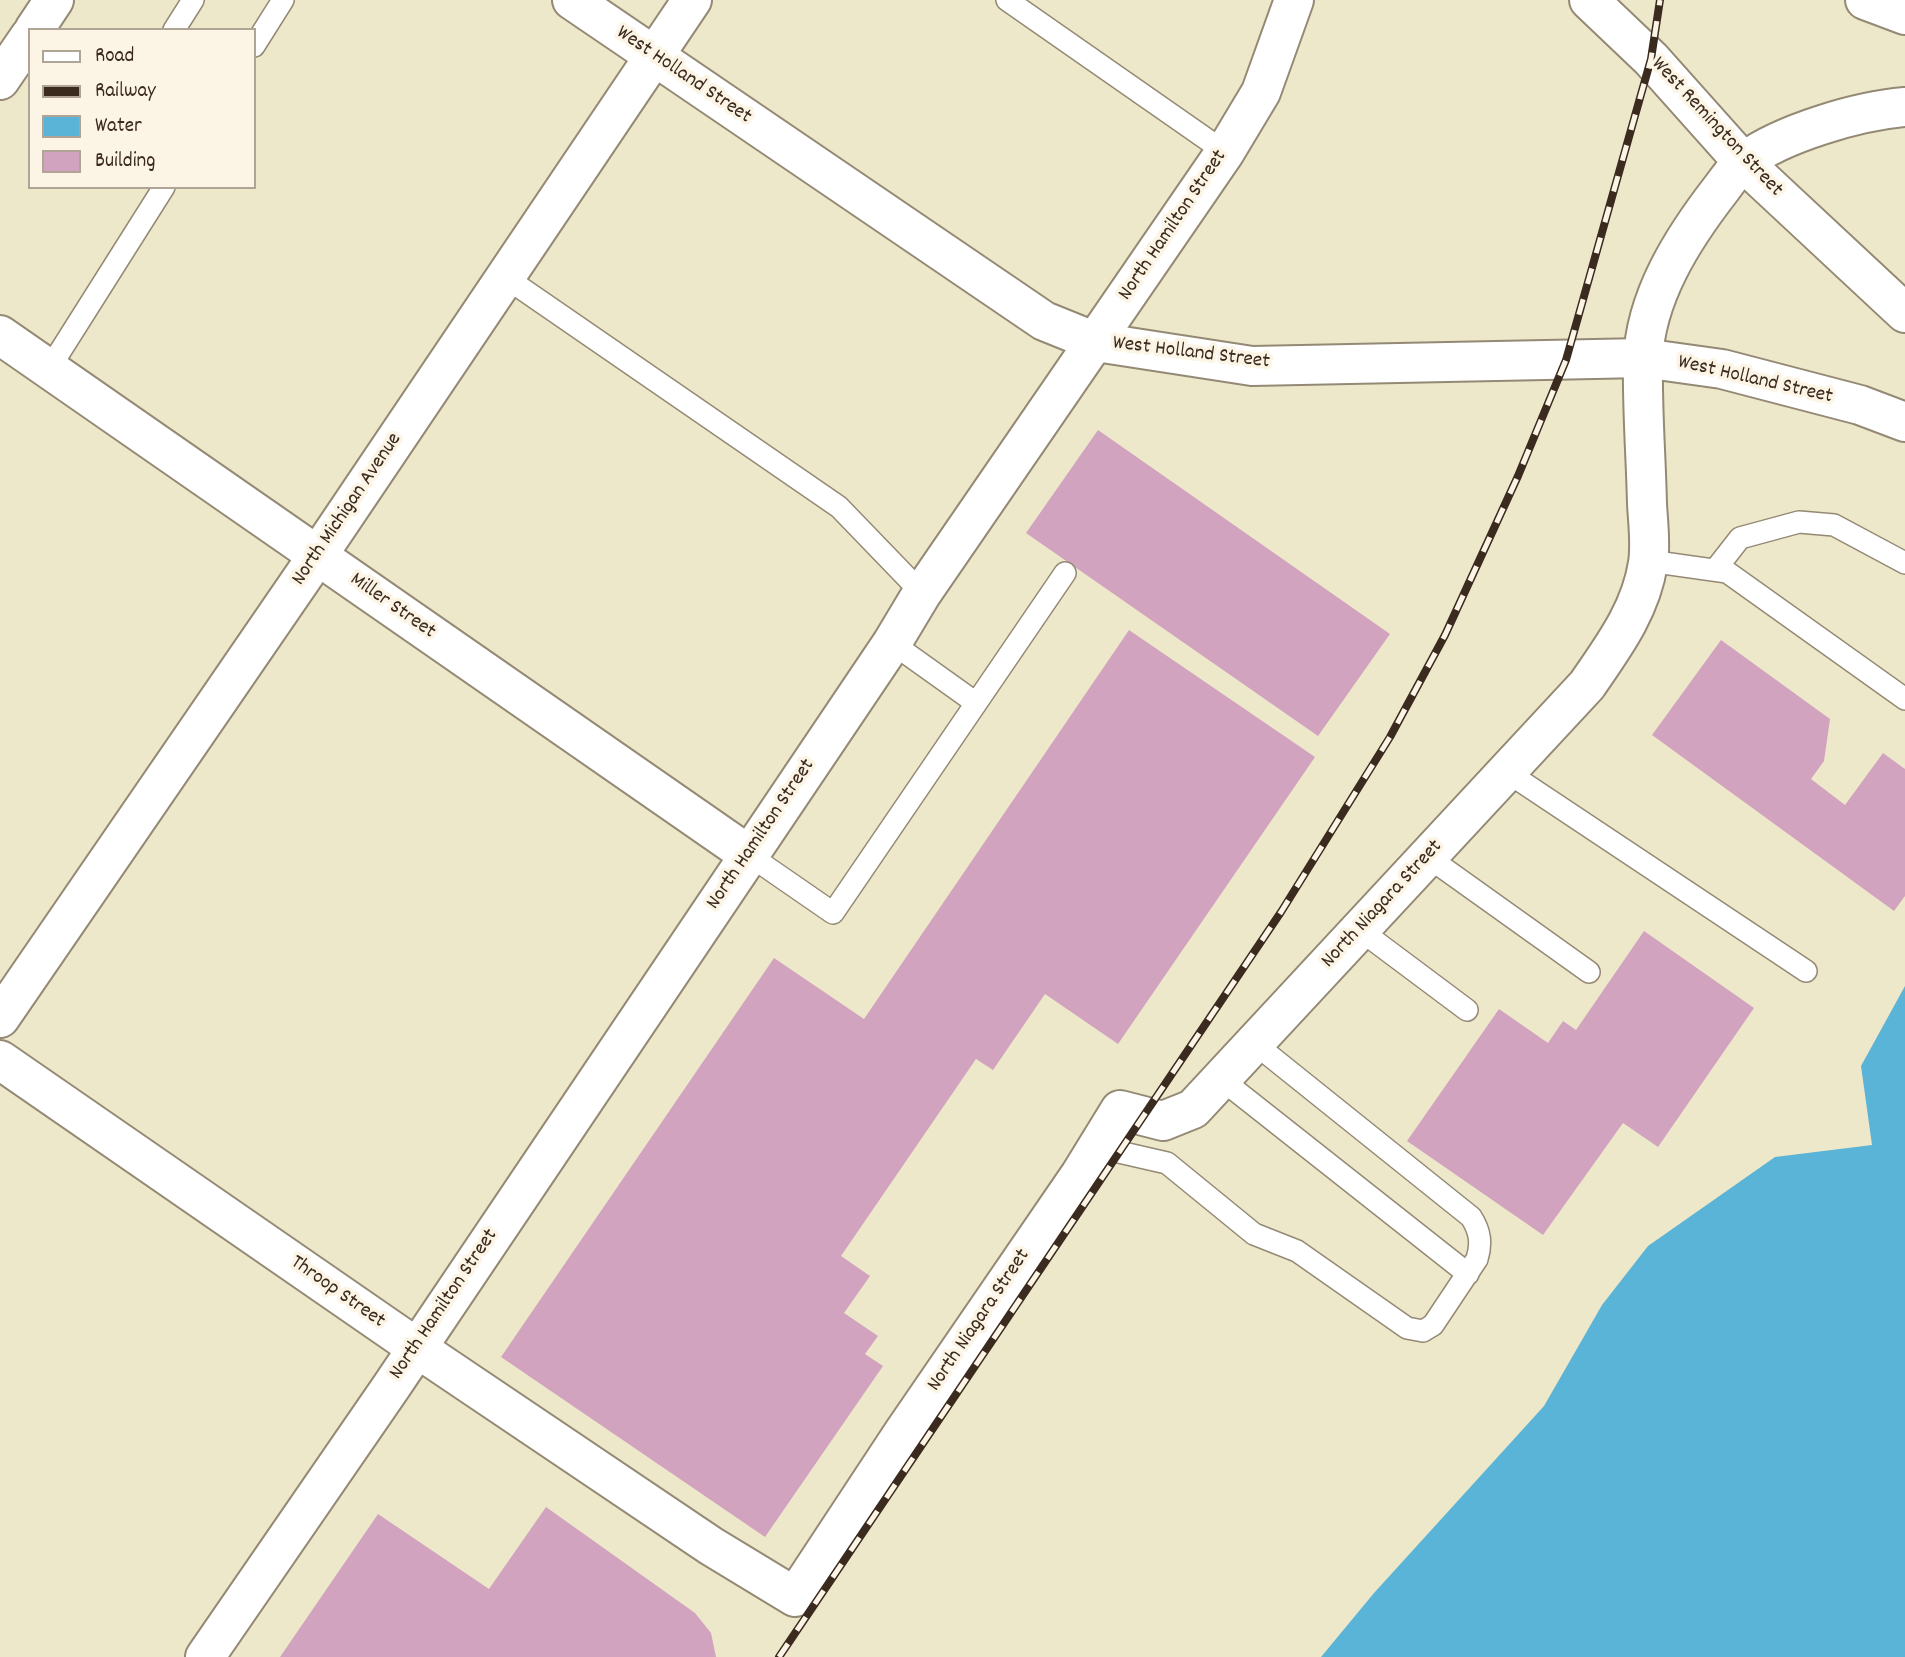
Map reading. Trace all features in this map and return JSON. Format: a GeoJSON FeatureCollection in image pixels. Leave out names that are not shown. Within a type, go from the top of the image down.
{"type":"FeatureCollection","features":[{"type":"Feature","properties":{"kind":"street"},"geometry":{"type":"LineString","coordinates":[[35,28],[54,0]]}},
{"type":"Feature","properties":{"kind":"street","name":"West Holland Street"},"geometry":{"type":"LineString","coordinates":[[572,0],[1044,321],[1096,342],[1252,366],[1643,358],[1722,369],[1860,405],[1905,422]]}},
{"type":"Feature","properties":{"kind":"street","name":"North Michigan Avenue"},"geometry":{"type":"LineString","coordinates":[[0,1018],[318,555],[692,0]]}},
{"type":"Feature","properties":{"kind":"street","name":"North Hamilton Street"},"geometry":{"type":"LineString","coordinates":[[205,1657],[417,1348],[892,643],[922,593],[1225,152],[1261,92],[1294,0]]}},
{"type":"Feature","properties":{"kind":"street","name":"West Remington Street"},"geometry":{"type":"LineString","coordinates":[[1588,0],[1651,59],[1743,162],[1905,313]]}},
{"type":"Feature","properties":{"kind":"street"},"geometry":{"type":"LineString","coordinates":[[1865,0],[1905,15]]}},
{"type":"Feature","properties":{"kind":"street"},"geometry":{"type":"LineString","coordinates":[[0,80],[28,39]]}},
{"type":"Feature","properties":{"kind":"street","name":"North Niagara Street"},"geometry":{"type":"LineString","coordinates":[[711,1546],[795,1597],[1097,1147],[1119,1110],[1163,1121],[1193,1109],[1587,685],[1621,635],[1638,603],[1649,561],[1643,358],[1651,312],[1671,264],[1706,209],[1743,162],[1770,146],[1821,126],[1886,109],[1905,107]]}},
{"type":"Feature","properties":{"kind":"street","name":"Miller Street"},"geometry":{"type":"LineString","coordinates":[[0,335],[748,855]]}},
{"type":"Feature","properties":{"kind":"street","name":"Throop Street"},"geometry":{"type":"LineString","coordinates":[[0,1060],[417,1348],[711,1546]]}},
{"type":"Feature","properties":{"kind":"lane"},"geometry":{"type":"LineString","coordinates":[[175,28],[193,0]]}},
{"type":"Feature","properties":{"kind":"lane"},"geometry":{"type":"LineString","coordinates":[[256,43],[283,0]]}},
{"type":"Feature","properties":{"kind":"lane"},"geometry":{"type":"LineString","coordinates":[[1007,0],[1225,152]]}},
{"type":"Feature","properties":{"kind":"lane"},"geometry":{"type":"LineString","coordinates":[[49,369],[163,189]]}},
{"type":"Feature","properties":{"kind":"lane"},"geometry":{"type":"LineString","coordinates":[[505,277],[839,507],[922,593]]}},
{"type":"Feature","properties":{"kind":"lane"},"geometry":{"type":"LineString","coordinates":[[1715,570],[1740,538],[1799,522],[1834,525],[1905,563]]}},
{"type":"Feature","properties":{"kind":"lane"},"geometry":{"type":"LineString","coordinates":[[1649,561],[1727,572],[1905,699]]}},
{"type":"Feature","properties":{"kind":"lane"},"geometry":{"type":"LineString","coordinates":[[748,855],[833,913],[1065,573]]}},
{"type":"Feature","properties":{"kind":"lane"},"geometry":{"type":"LineString","coordinates":[[892,643],[976,703]]}},
{"type":"Feature","properties":{"kind":"lane"},"geometry":{"type":"LineString","coordinates":[[1507,772],[1807,971]]}},
{"type":"Feature","properties":{"kind":"lane"},"geometry":{"type":"LineString","coordinates":[[1428,856],[1589,972]]}},
{"type":"Feature","properties":{"kind":"lane"},"geometry":{"type":"LineString","coordinates":[[1360,930],[1467,1010]]}},
{"type":"Feature","properties":{"kind":"lane"},"geometry":{"type":"LineString","coordinates":[[1097,1147],[1167,1163],[1254,1234],[1297,1251],[1407,1328],[1423,1331],[1433,1325],[1478,1259],[1481,1247],[1478,1228],[1471,1217],[1254,1043]]}},
{"type":"Feature","properties":{"kind":"lane"},"geometry":{"type":"LineString","coordinates":[[1221,1079],[1468,1273]]}},
{"type":"Feature","properties":{"kind":"water"},"geometry":{"type":"Polygon","coordinates":[[[1905,986],[1905,1657],[1321,1657],[1374,1593],[1544,1406],[1602,1305],[1648,1246],[1775,1157],[1872,1145],[1861,1066],[1905,986]]]}},
{"type":"Feature","properties":{"kind":"building"},"geometry":{"type":"Polygon","coordinates":[[[1098,430],[1390,634],[1318,736],[1026,533],[1098,430]]]}},
{"type":"Feature","properties":{"kind":"building"},"geometry":{"type":"Polygon","coordinates":[[[1129,630],[1315,757],[1118,1044],[1045,994],[993,1070],[976,1059],[841,1256],[870,1276],[844,1313],[878,1336],[865,1354],[883,1366],[765,1537],[501,1357],[774,958],[864,1019],[1129,630]]]}},
{"type":"Feature","properties":{"kind":"building"},"geometry":{"type":"Polygon","coordinates":[[[1721,640],[1830,719],[1824,761],[1811,779],[1845,805],[1883,753],[1905,769],[1905,896],[1894,911],[1652,735],[1721,640]]]}},
{"type":"Feature","properties":{"kind":"building"},"geometry":{"type":"Polygon","coordinates":[[[1644,931],[1754,1008],[1658,1147],[1623,1123],[1543,1235],[1407,1141],[1499,1009],[1548,1043],[1563,1021],[1576,1030],[1644,931]]]}},
{"type":"Feature","properties":{"kind":"building"},"geometry":{"type":"Polygon","coordinates":[[[546,1507],[695,1613],[711,1633],[716,1657],[280,1657],[378,1514],[489,1589],[546,1507]]]}},
{"type":"Feature","properties":{"kind":"railway"},"geometry":{"type":"LineString","coordinates":[[779,1657],[1281,912],[1390,737],[1445,635],[1518,476],[1566,360],[1651,59],[1660,0]]}}]}
